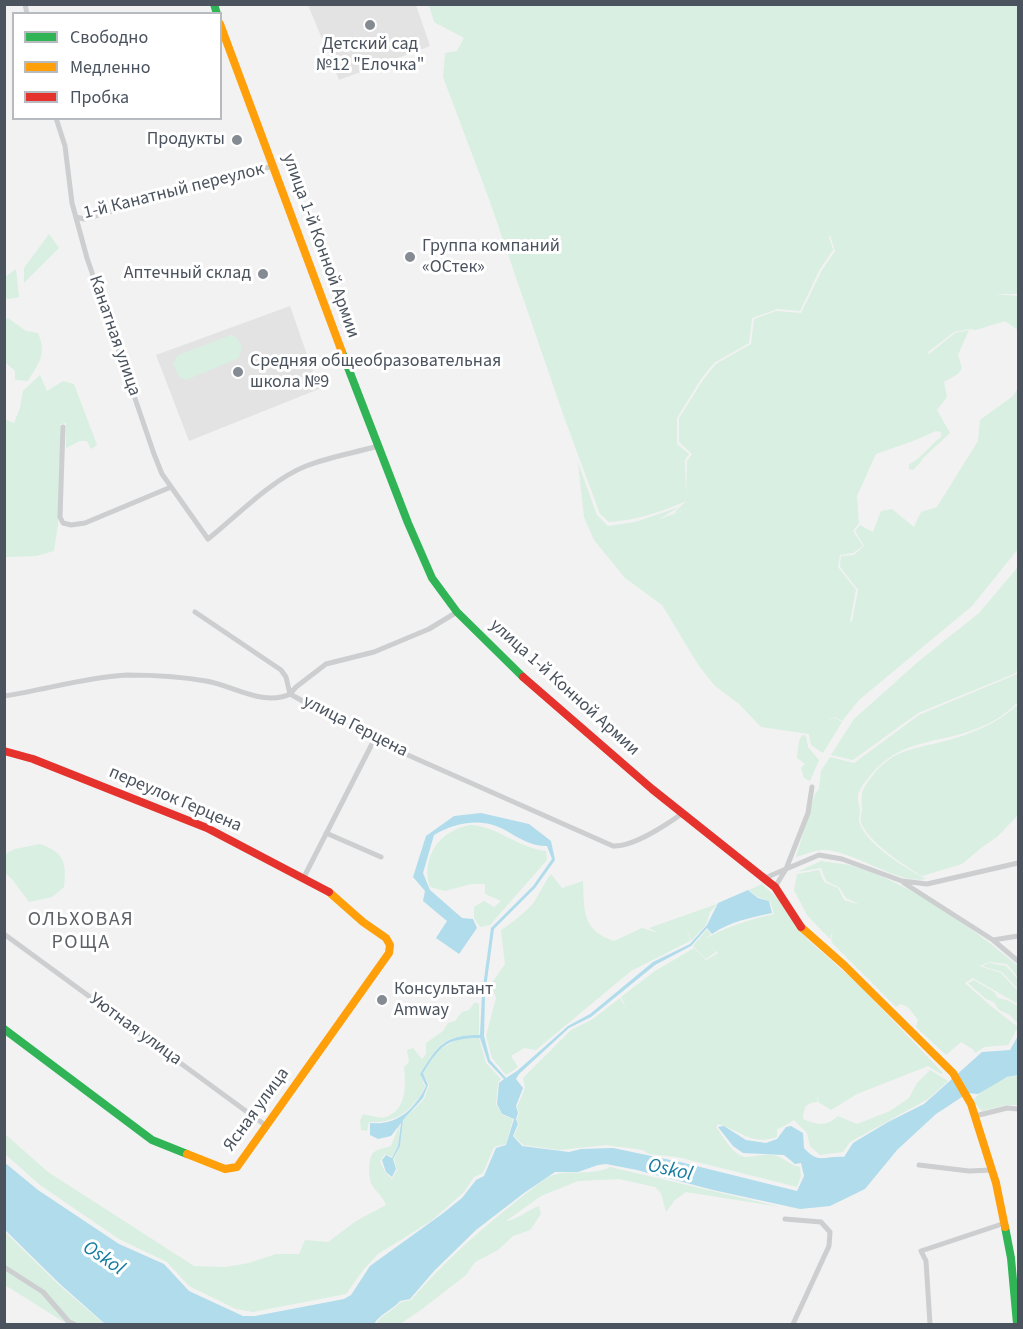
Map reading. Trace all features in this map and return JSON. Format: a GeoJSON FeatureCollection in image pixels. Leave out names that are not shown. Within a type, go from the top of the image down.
{"type":"FeatureCollection","features":[{"type":"Feature","properties":{"kind":"main road","name":"улица 1-й Конной Армии"},"geometry":{"type":"LineString","coordinates":[[222,29],[378,446],[419,551],[432,578],[457,612],[533,687],[652,789],[775,887],[802,928],[844,965],[953,1073],[968,1096],[992,1170],[1005,1223],[1017,1324]]}},
{"type":"Feature","properties":{"kind":"main road","name":"переулок Герцена"},"geometry":{"type":"LineString","coordinates":[[4,751],[33,759],[207,828],[327,890]]}},
{"type":"Feature","properties":{"kind":"main road","name":"Ясная улица"},"geometry":{"type":"LineString","coordinates":[[4,1029],[152,1140],[225,1169],[237,1167],[265,1125],[365,990],[389,953],[390,945],[386,938],[363,922],[327,890]]}},
{"type":"Feature","properties":{"kind":"street","name":"Канатная улица"},"geometry":{"type":"LineString","coordinates":[[57,120],[65,146],[72,203],[87,258],[162,474],[208,539],[276,484],[297,471],[329,459],[378,446]]}},
{"type":"Feature","properties":{"kind":"street","name":"1-й Канатный переулок"},"geometry":{"type":"LineString","coordinates":[[76,217],[84,219],[273,166]]}},
{"type":"Feature","properties":{"kind":"street"},"geometry":{"type":"LineString","coordinates":[[63,428],[60,517],[63,524],[85,523],[171,487]]}},
{"type":"Feature","properties":{"kind":"street"},"geometry":{"type":"LineString","coordinates":[[195,612],[281,669],[286,676],[290,694],[326,664],[374,652],[429,629],[457,612]]}},
{"type":"Feature","properties":{"kind":"street","name":"улица Герцена"},"geometry":{"type":"LineString","coordinates":[[4,696],[128,675],[207,681],[256,695],[282,698],[290,694],[374,740],[613,846],[624,847],[667,825],[683,813]]}},
{"type":"Feature","properties":{"kind":"street"},"geometry":{"type":"LineString","coordinates":[[304,878],[374,740]]}},
{"type":"Feature","properties":{"kind":"street"},"geometry":{"type":"LineString","coordinates":[[775,887],[786,869],[808,813],[812,787]]}},
{"type":"Feature","properties":{"kind":"street"},"geometry":{"type":"LineString","coordinates":[[326,833],[381,857]]}},
{"type":"Feature","properties":{"kind":"street"},"geometry":{"type":"LineString","coordinates":[[765,878],[819,855],[842,859],[902,881],[993,940],[1018,961]]}},
{"type":"Feature","properties":{"kind":"street"},"geometry":{"type":"LineString","coordinates":[[902,881],[927,884],[1018,863]]}},
{"type":"Feature","properties":{"kind":"street","name":"Уютная улица"},"geometry":{"type":"LineString","coordinates":[[4,934],[265,1125]]}},
{"type":"Feature","properties":{"kind":"street"},"geometry":{"type":"LineString","coordinates":[[993,940],[1018,936]]}},
{"type":"Feature","properties":{"kind":"street"},"geometry":{"type":"LineString","coordinates":[[975,1116],[1007,1108],[1018,1109]]}},
{"type":"Feature","properties":{"kind":"street"},"geometry":{"type":"LineString","coordinates":[[919,1165],[969,1171],[992,1170]]}},
{"type":"Feature","properties":{"kind":"street"},"geometry":{"type":"LineString","coordinates":[[785,1219],[822,1222],[830,1232],[829,1246],[793,1324]]}},
{"type":"Feature","properties":{"kind":"street"},"geometry":{"type":"LineString","coordinates":[[930,1324],[926,1261],[921,1251],[1005,1223]]}},
{"type":"Feature","properties":{"kind":"street"},"geometry":{"type":"LineString","coordinates":[[4,1267],[43,1292],[69,1322],[74,1324]]}},
{"type":"Feature","properties":{"kind":"shaded area","name":"Детский сад №12 \"Елочка\""},"geometry":{"type":"Polygon","coordinates":[[[308,5],[416,5],[430,46],[339,80],[308,5]]]}},
{"type":"Feature","properties":{"kind":"shaded area","name":"Средняя общеобразовательная школа №9"},"geometry":{"type":"Polygon","coordinates":[[[290,306],[319,389],[189,441],[156,355],[290,306]]]}},
{"type":"Feature","properties":{"kind":"green space"},"geometry":{"type":"Polygon","coordinates":[[[429,5],[1018,5],[1018,294],[993,294],[1018,296],[1018,330],[1005,321],[976,330],[970,329],[954,332],[928,352],[929,354],[955,333],[969,330],[958,355],[962,368],[958,374],[944,382],[947,397],[937,410],[950,433],[913,470],[909,469],[909,464],[918,459],[941,437],[941,432],[936,431],[876,454],[857,496],[859,523],[853,531],[863,546],[853,553],[840,555],[838,567],[856,590],[850,621],[852,622],[858,590],[840,567],[841,556],[854,555],[864,546],[855,531],[860,525],[873,532],[881,511],[892,509],[914,527],[921,512],[937,507],[978,441],[980,420],[1013,396],[1018,388],[1018,549],[972,606],[859,700],[842,721],[835,717],[827,721],[835,718],[842,722],[823,753],[811,745],[809,734],[761,727],[739,704],[715,686],[699,666],[662,605],[625,578],[594,540],[584,517],[578,463],[597,515],[608,526],[635,522],[679,507],[658,520],[673,514],[686,501],[649,515],[619,521],[609,522],[600,514],[489,199],[443,77],[445,53],[457,51],[464,38],[434,22],[429,5]],[[830,235],[833,250],[820,269],[800,311],[778,309],[752,318],[749,343],[714,363],[701,379],[677,418],[677,444],[689,454],[685,460],[686,498],[687,461],[692,454],[679,442],[679,418],[716,364],[751,344],[754,319],[776,311],[801,313],[822,270],[835,251],[830,235]]]}},
{"type":"Feature","properties":{"kind":"green space"},"geometry":{"type":"Polygon","coordinates":[[[49,234],[59,248],[24,283],[24,268],[49,234]]]}},
{"type":"Feature","properties":{"kind":"green space"},"geometry":{"type":"Polygon","coordinates":[[[16,269],[19,297],[5,298],[5,277],[16,269]]]}},
{"type":"Feature","properties":{"kind":"green space"},"geometry":{"type":"Polygon","coordinates":[[[8,318],[26,331],[38,333],[41,341],[42,353],[28,381],[15,380],[15,371],[5,362],[5,320],[8,318]]]}},
{"type":"Feature","properties":{"kind":"green space"},"geometry":{"type":"Polygon","coordinates":[[[231,335],[237,338],[242,346],[239,358],[186,380],[179,377],[173,364],[178,355],[231,335]]]}},
{"type":"Feature","properties":{"kind":"green space"},"geometry":{"type":"Polygon","coordinates":[[[40,375],[47,391],[63,381],[74,384],[97,445],[91,449],[87,441],[80,441],[66,448],[66,423],[61,424],[58,524],[54,551],[36,556],[5,557],[5,423],[6,420],[14,423],[23,391],[40,375]]]}},
{"type":"Feature","properties":{"kind":"green space"},"geometry":{"type":"Polygon","coordinates":[[[1018,567],[1018,665],[1016,673],[918,713],[853,760],[831,755],[854,719],[919,661],[979,613],[1018,567]]]}},
{"type":"Feature","properties":{"kind":"green space"},"geometry":{"type":"Polygon","coordinates":[[[1018,671],[1018,702],[1007,712],[969,732],[923,743],[895,754],[882,764],[862,786],[858,798],[859,821],[864,832],[888,856],[926,879],[902,877],[835,851],[820,850],[796,857],[815,794],[819,789],[821,771],[830,757],[854,763],[919,715],[1017,674],[1018,671]]]}},
{"type":"Feature","properties":{"kind":"green space"},"geometry":{"type":"Polygon","coordinates":[[[1018,704],[1018,815],[998,836],[962,864],[922,876],[897,860],[864,829],[861,822],[863,790],[881,766],[908,750],[949,740],[977,730],[1003,716],[1018,704]]]}},
{"type":"Feature","properties":{"kind":"green space"},"geometry":{"type":"Polygon","coordinates":[[[802,735],[806,736],[808,747],[819,760],[810,781],[804,778],[801,768],[805,764],[797,758],[802,735]]]}},
{"type":"Feature","properties":{"kind":"green space"},"geometry":{"type":"Polygon","coordinates":[[[471,825],[491,829],[526,846],[546,851],[547,860],[490,925],[480,927],[474,918],[474,907],[484,901],[494,907],[501,901],[485,894],[485,884],[471,884],[445,891],[430,887],[428,876],[431,855],[442,838],[471,825]]]}},
{"type":"Feature","properties":{"kind":"green space"},"geometry":{"type":"Polygon","coordinates":[[[40,844],[54,851],[62,860],[65,871],[64,887],[52,897],[29,902],[5,873],[5,854],[15,849],[40,844]]]}},
{"type":"Feature","properties":{"kind":"green space"},"geometry":{"type":"Polygon","coordinates":[[[821,861],[849,865],[897,883],[961,922],[1018,966],[1018,977],[1007,964],[989,962],[979,966],[1001,973],[1018,991],[1018,1004],[973,978],[965,983],[1018,1027],[1008,1045],[984,1047],[975,1053],[961,1042],[946,1055],[916,1027],[918,1020],[908,1007],[901,1004],[896,1007],[833,944],[831,940],[833,928],[830,939],[807,915],[794,890],[797,874],[819,870],[824,882],[838,888],[844,900],[860,905],[846,898],[839,887],[826,881],[821,868],[797,872],[821,861]]]}},
{"type":"Feature","properties":{"kind":"green space"},"geometry":{"type":"Polygon","coordinates":[[[551,874],[562,888],[583,881],[585,910],[590,925],[604,937],[614,941],[642,928],[659,933],[649,928],[717,904],[710,912],[706,925],[691,941],[686,927],[690,941],[631,971],[536,1050],[524,1048],[511,1056],[518,1067],[506,1075],[492,1058],[486,1036],[496,998],[491,984],[505,964],[501,930],[534,902],[551,874]]]}},
{"type":"Feature","properties":{"kind":"green space"},"geometry":{"type":"Polygon","coordinates":[[[762,884],[776,897],[808,940],[859,985],[943,1073],[928,1066],[857,1094],[831,1110],[818,1102],[818,1095],[817,1102],[806,1107],[803,1119],[821,1124],[838,1116],[857,1124],[890,1111],[909,1098],[917,1083],[930,1070],[948,1081],[928,1099],[850,1142],[843,1152],[820,1155],[810,1146],[807,1133],[794,1120],[779,1129],[781,1125],[777,1130],[777,1137],[760,1140],[718,1124],[716,1127],[737,1154],[746,1157],[774,1155],[800,1167],[801,1176],[797,1187],[677,1157],[649,1154],[643,1150],[606,1145],[560,1150],[523,1145],[514,1136],[519,1124],[517,1107],[525,1088],[523,1078],[571,1030],[593,1019],[620,998],[627,1010],[621,997],[655,971],[694,948],[706,960],[718,953],[709,945],[716,952],[706,959],[693,946],[707,929],[711,934],[705,939],[722,930],[774,914],[770,901],[758,897],[749,890],[762,884]]]}},
{"type":"Feature","properties":{"kind":"green space"},"geometry":{"type":"Polygon","coordinates":[[[989,963],[1006,966],[1018,979],[1018,989],[1002,972],[982,966],[989,963]]]}},
{"type":"Feature","properties":{"kind":"green space"},"geometry":{"type":"Polygon","coordinates":[[[974,980],[994,992],[998,998],[1018,1006],[1018,1024],[1010,1015],[999,1010],[994,1002],[986,999],[968,983],[974,980]]]}},
{"type":"Feature","properties":{"kind":"green space"},"geometry":{"type":"Polygon","coordinates":[[[475,1002],[479,1004],[479,1035],[457,1037],[443,1043],[437,1048],[420,1074],[425,1087],[410,1108],[396,1118],[369,1122],[367,1131],[361,1130],[360,1121],[363,1114],[386,1117],[398,1109],[404,1096],[404,1067],[409,1062],[407,1050],[413,1048],[422,1059],[426,1054],[426,1043],[443,1031],[448,1023],[455,1021],[462,1012],[469,1010],[475,1002]]]}},
{"type":"Feature","properties":{"kind":"green space"},"geometry":{"type":"Polygon","coordinates":[[[479,1038],[486,1063],[501,1079],[498,1082],[496,1104],[502,1115],[513,1119],[506,1144],[494,1147],[483,1173],[474,1177],[464,1192],[431,1221],[378,1254],[346,1294],[253,1312],[236,1309],[189,1286],[167,1262],[119,1239],[40,1185],[5,1154],[5,1134],[48,1172],[194,1266],[226,1267],[249,1263],[276,1254],[299,1254],[305,1240],[328,1242],[356,1221],[386,1205],[371,1182],[369,1169],[371,1156],[377,1150],[391,1146],[400,1123],[398,1146],[392,1157],[385,1154],[380,1161],[385,1172],[392,1179],[397,1170],[394,1159],[400,1146],[403,1120],[424,1099],[429,1085],[423,1073],[438,1050],[459,1039],[479,1038]]]}},
{"type":"Feature","properties":{"kind":"green space"},"geometry":{"type":"Polygon","coordinates":[[[1018,1075],[1018,1105],[1006,1105],[982,1111],[973,1101],[993,1084],[1018,1075]]]}},
{"type":"Feature","properties":{"kind":"green space"},"geometry":{"type":"Polygon","coordinates":[[[610,1167],[781,1207],[686,1192],[675,1200],[666,1212],[661,1193],[655,1187],[619,1179],[578,1181],[541,1196],[506,1221],[515,1219],[539,1206],[541,1214],[530,1230],[513,1236],[498,1250],[475,1262],[466,1275],[426,1306],[433,1295],[425,1307],[400,1324],[376,1324],[401,1302],[411,1300],[476,1235],[548,1177],[563,1173],[595,1172],[610,1167]]]}},
{"type":"Feature","properties":{"kind":"green space"},"geometry":{"type":"Polygon","coordinates":[[[4,1231],[59,1285],[104,1324],[67,1324],[5,1285],[4,1231]]]}},
{"type":"Feature","properties":{"kind":"water","name":"Oskol"},"geometry":{"type":"Polygon","coordinates":[[[481,813],[529,824],[551,841],[555,860],[535,888],[494,929],[485,995],[484,1036],[490,1060],[506,1078],[568,1026],[590,1014],[653,962],[690,944],[707,925],[718,903],[748,890],[758,898],[769,901],[772,913],[748,918],[712,934],[707,928],[691,946],[655,965],[591,1017],[569,1028],[519,1074],[516,1079],[523,1088],[516,1106],[518,1124],[513,1136],[522,1146],[569,1152],[581,1149],[613,1148],[797,1191],[804,1176],[801,1163],[795,1164],[784,1155],[743,1153],[733,1146],[718,1127],[724,1126],[746,1140],[766,1143],[777,1139],[786,1127],[791,1126],[803,1133],[804,1148],[814,1156],[818,1158],[844,1157],[853,1143],[924,1104],[982,1052],[1010,1050],[1018,1036],[1018,1075],[1007,1077],[978,1094],[968,1093],[936,1114],[897,1150],[865,1189],[830,1206],[800,1209],[637,1170],[606,1164],[598,1165],[578,1172],[555,1172],[524,1193],[476,1230],[434,1271],[410,1299],[400,1301],[374,1324],[105,1324],[5,1230],[4,1162],[38,1190],[119,1244],[164,1264],[189,1291],[243,1316],[255,1316],[344,1299],[351,1295],[370,1266],[442,1214],[462,1198],[476,1180],[484,1176],[496,1148],[506,1145],[514,1119],[502,1114],[497,1104],[499,1083],[504,1079],[488,1062],[480,1038],[468,1038],[445,1045],[434,1056],[423,1073],[428,1085],[423,1098],[403,1120],[400,1146],[393,1159],[396,1169],[392,1177],[386,1172],[382,1160],[386,1155],[392,1158],[398,1146],[401,1123],[391,1136],[378,1139],[370,1135],[370,1123],[389,1122],[411,1109],[426,1086],[420,1074],[437,1049],[458,1037],[480,1035],[482,994],[491,928],[533,886],[552,859],[547,846],[530,843],[487,823],[460,824],[434,835],[423,873],[430,890],[462,918],[473,919],[477,928],[459,954],[436,938],[447,921],[423,901],[425,891],[413,877],[426,836],[454,816],[481,813]]]}},
{"type":"Feature","properties":{"kind":"traffic: fast"},"geometry":{"type":"LineString","coordinates":[[214,4],[216,12]]}},
{"type":"Feature","properties":{"kind":"traffic: fast"},"geometry":{"type":"LineString","coordinates":[[342,352],[408,523],[432,578],[457,612],[523,677]]}},
{"type":"Feature","properties":{"kind":"traffic: fast"},"geometry":{"type":"LineString","coordinates":[[4,1029],[152,1140],[187,1154]]}},
{"type":"Feature","properties":{"kind":"traffic: fast"},"geometry":{"type":"LineString","coordinates":[[1005,1227],[1011,1258],[1017,1324]]}},
{"type":"Feature","properties":{"kind":"traffic: slow"},"geometry":{"type":"LineString","coordinates":[[222,29],[342,352]]}},
{"type":"Feature","properties":{"kind":"traffic: slow"},"geometry":{"type":"LineString","coordinates":[[187,1154],[225,1169],[237,1167],[389,953],[390,945],[386,938],[363,922],[329,892]]}},
{"type":"Feature","properties":{"kind":"traffic: slow"},"geometry":{"type":"LineString","coordinates":[[801,927],[844,965],[953,1073],[971,1104],[996,1183],[1005,1227]]}},
{"type":"Feature","properties":{"kind":"traffic: jam"},"geometry":{"type":"LineString","coordinates":[[523,677],[652,789],[775,887],[801,927]]}},
{"type":"Feature","properties":{"kind":"traffic: jam"},"geometry":{"type":"LineString","coordinates":[[4,751],[33,759],[207,828],[329,892]]}},
{"type":"Feature","properties":{"kind":"place","name":"Детский сад №12 \"Елочка\""},"geometry":{"type":"Point","coordinates":[370,25]}},
{"type":"Feature","properties":{"kind":"place","name":"Продукты"},"geometry":{"type":"Point","coordinates":[237,140]}},
{"type":"Feature","properties":{"kind":"place","name":"Группа компаний «ОСтек»"},"geometry":{"type":"Point","coordinates":[410,257]}},
{"type":"Feature","properties":{"kind":"place","name":"Аптечный склад"},"geometry":{"type":"Point","coordinates":[263,274]}},
{"type":"Feature","properties":{"kind":"place","name":"Средняя общеобразовательная школа №9"},"geometry":{"type":"Point","coordinates":[238,372]}},
{"type":"Feature","properties":{"kind":"place","name":"Консультант Amway"},"geometry":{"type":"Point","coordinates":[382,1000]}},
{"type":"Feature","properties":{"kind":"district","name":"ОЛЬХОВАЯ РОЩА"},"geometry":{"type":"Point","coordinates":[81,932]}}]}
